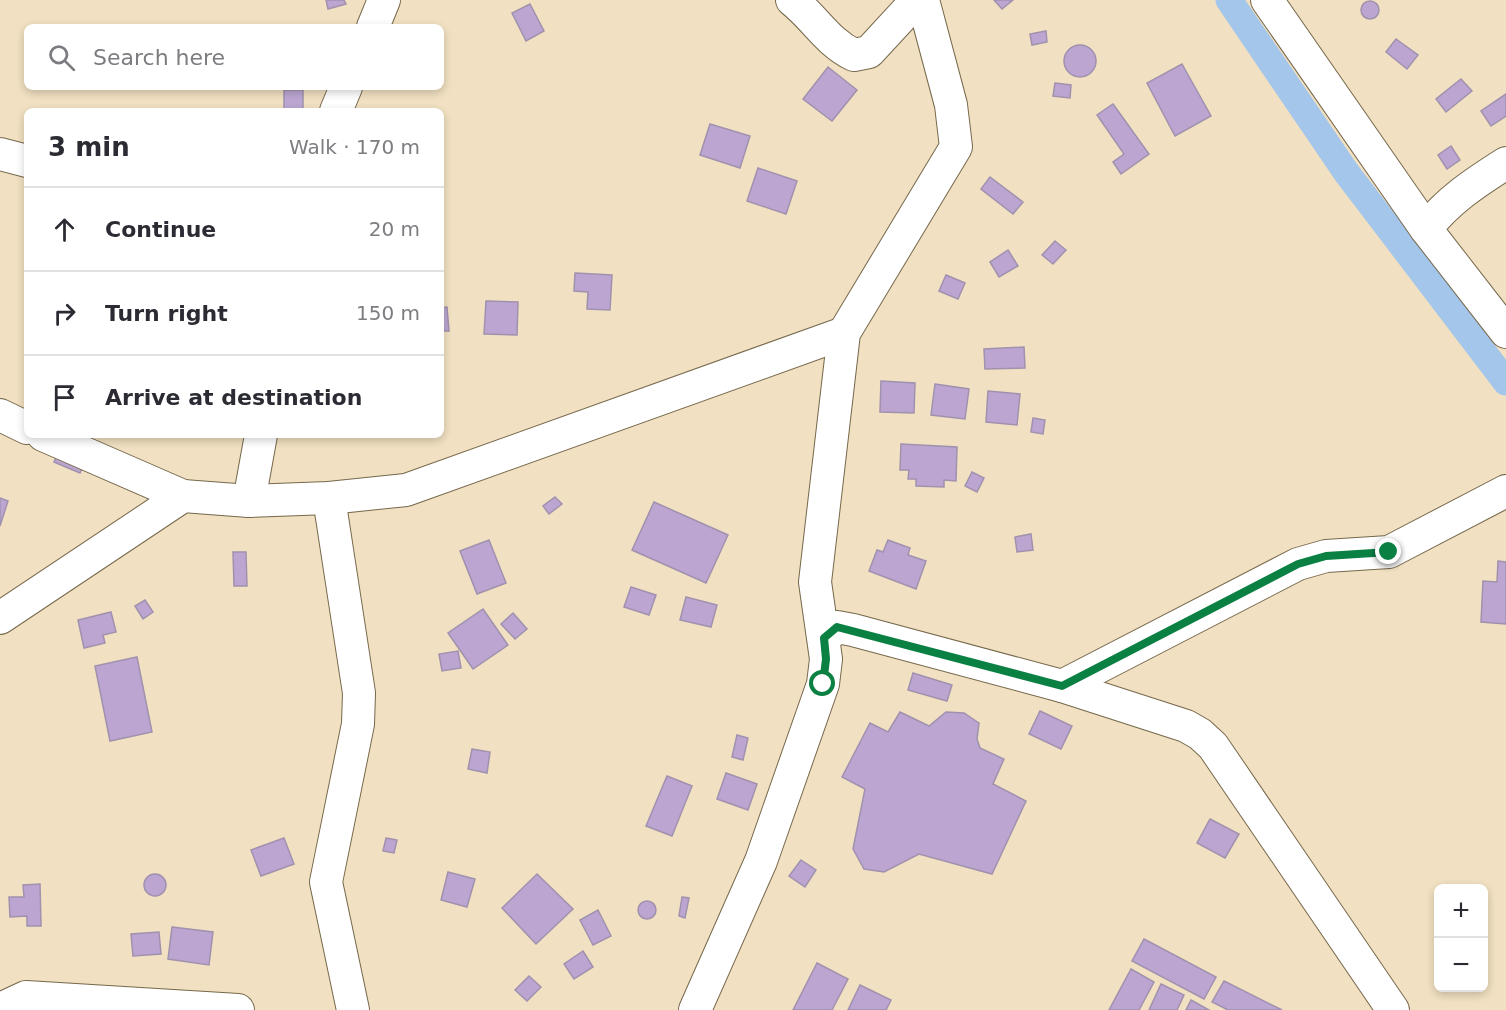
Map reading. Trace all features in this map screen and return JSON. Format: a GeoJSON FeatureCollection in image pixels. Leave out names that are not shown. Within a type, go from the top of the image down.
{"type":"FeatureCollection","features":[{"type":"Feature","properties":{"kind":"street"},"geometry":{"type":"LineString","coordinates":[[374,24],[384,0]]}},
{"type":"Feature","properties":{"kind":"street"},"geometry":{"type":"LineString","coordinates":[[792,0],[806,12],[829,41],[854,55],[869,52],[917,0]]}},
{"type":"Feature","properties":{"kind":"street"},"geometry":{"type":"LineString","coordinates":[[695,1010],[761,861],[823,684],[826,659],[815,582],[844,333],[956,147],[951,105],[923,0]]}},
{"type":"Feature","properties":{"kind":"street"},"geometry":{"type":"LineString","coordinates":[[1267,0],[1439,214],[1506,332]]}},
{"type":"Feature","properties":{"kind":"street"},"geometry":{"type":"LineString","coordinates":[[337,108],[345,90]]}},
{"type":"Feature","properties":{"kind":"street"},"geometry":{"type":"LineString","coordinates":[[0,154],[24,160]]}},
{"type":"Feature","properties":{"kind":"street"},"geometry":{"type":"LineString","coordinates":[[1439,214],[1473,184],[1506,163]]}},
{"type":"Feature","properties":{"kind":"street"},"geometry":{"type":"LineString","coordinates":[[50,438],[183,496],[249,501],[329,498],[406,490],[844,333]]}},
{"type":"Feature","properties":{"kind":"street"},"geometry":{"type":"LineString","coordinates":[[0,415],[24,427]]}},
{"type":"Feature","properties":{"kind":"street"},"geometry":{"type":"LineString","coordinates":[[249,501],[260,438]]}},
{"type":"Feature","properties":{"kind":"street"},"geometry":{"type":"LineString","coordinates":[[1062,686],[1298,564],[1326,556],[1389,552],[1506,491]]}},
{"type":"Feature","properties":{"kind":"street"},"geometry":{"type":"LineString","coordinates":[[0,618],[183,496]]}},
{"type":"Feature","properties":{"kind":"street"},"geometry":{"type":"LineString","coordinates":[[329,498],[358,693],[358,724],[326,882],[353,1010]]}},
{"type":"Feature","properties":{"kind":"street"},"geometry":{"type":"LineString","coordinates":[[824,638],[837,627],[853,630],[1062,686],[1185,726],[1200,734],[1213,746],[1393,1010]]}},
{"type":"Feature","properties":{"kind":"street"},"geometry":{"type":"LineString","coordinates":[[0,1009],[26,997],[91,999],[238,1010]]}},
{"type":"Feature","properties":{"kind":"building"},"geometry":{"type":"Polygon","coordinates":[[[326,0],[344,0],[346,4],[328,9],[326,0]]]}},
{"type":"Feature","properties":{"kind":"building"},"geometry":{"type":"Polygon","coordinates":[[[994,0],[1013,0],[1002,9],[994,0]]]}},
{"type":"Feature","properties":{"kind":"building"},"geometry":{"type":"Polygon","coordinates":[[[1366,1],[1374,1],[1379,6],[1377,17],[1366,19],[1361,14],[1361,6],[1366,1]]]}},
{"type":"Feature","properties":{"kind":"building"},"geometry":{"type":"Polygon","coordinates":[[[530,4],[544,31],[526,41],[512,13],[530,4]]]}},
{"type":"Feature","properties":{"kind":"building"},"geometry":{"type":"Polygon","coordinates":[[[1046,31],[1047,42],[1032,45],[1030,34],[1046,31]]]}},
{"type":"Feature","properties":{"kind":"building"},"geometry":{"type":"Polygon","coordinates":[[[1396,39],[1418,55],[1407,69],[1386,52],[1396,39]]]}},
{"type":"Feature","properties":{"kind":"building"},"geometry":{"type":"Polygon","coordinates":[[[1080,45],[1091,50],[1096,61],[1091,72],[1080,77],[1069,72],[1064,61],[1069,50],[1080,45]]]}},
{"type":"Feature","properties":{"kind":"building"},"geometry":{"type":"Polygon","coordinates":[[[1182,64],[1211,116],[1175,136],[1147,83],[1182,64]]]}},
{"type":"Feature","properties":{"kind":"building"},"geometry":{"type":"Polygon","coordinates":[[[828,67],[857,90],[832,121],[803,99],[828,67]]]}},
{"type":"Feature","properties":{"kind":"building"},"geometry":{"type":"Polygon","coordinates":[[[1461,79],[1472,91],[1446,112],[1436,99],[1461,79]]]}},
{"type":"Feature","properties":{"kind":"building"},"geometry":{"type":"Polygon","coordinates":[[[1055,83],[1071,85],[1070,98],[1053,96],[1055,83]]]}},
{"type":"Feature","properties":{"kind":"building"},"geometry":{"type":"Polygon","coordinates":[[[284,90],[303,90],[303,108],[284,108],[284,90]]]}},
{"type":"Feature","properties":{"kind":"building"},"geometry":{"type":"Polygon","coordinates":[[[1506,94],[1506,116],[1491,126],[1481,111],[1506,94]]]}},
{"type":"Feature","properties":{"kind":"building"},"geometry":{"type":"Polygon","coordinates":[[[1113,104],[1149,154],[1121,174],[1113,162],[1124,154],[1097,115],[1113,104]]]}},
{"type":"Feature","properties":{"kind":"building"},"geometry":{"type":"Polygon","coordinates":[[[710,124],[750,136],[740,168],[700,155],[710,124]]]}},
{"type":"Feature","properties":{"kind":"building"},"geometry":{"type":"Polygon","coordinates":[[[1451,146],[1460,160],[1447,169],[1438,155],[1451,146]]]}},
{"type":"Feature","properties":{"kind":"building"},"geometry":{"type":"Polygon","coordinates":[[[758,168],[797,181],[786,214],[747,201],[758,168]]]}},
{"type":"Feature","properties":{"kind":"building"},"geometry":{"type":"Polygon","coordinates":[[[990,177],[1023,202],[1013,214],[981,189],[990,177]]]}},
{"type":"Feature","properties":{"kind":"building"},"geometry":{"type":"Polygon","coordinates":[[[1055,241],[1066,250],[1053,264],[1042,255],[1055,241]]]}},
{"type":"Feature","properties":{"kind":"building"},"geometry":{"type":"Polygon","coordinates":[[[1008,250],[1018,266],[999,277],[990,262],[1008,250]]]}},
{"type":"Feature","properties":{"kind":"building"},"geometry":{"type":"Polygon","coordinates":[[[575,273],[612,275],[610,310],[587,309],[588,292],[574,291],[575,273]]]}},
{"type":"Feature","properties":{"kind":"building"},"geometry":{"type":"Polygon","coordinates":[[[946,275],[965,283],[958,299],[939,291],[946,275]]]}},
{"type":"Feature","properties":{"kind":"building"},"geometry":{"type":"Polygon","coordinates":[[[486,301],[518,302],[517,335],[484,334],[486,301]]]}},
{"type":"Feature","properties":{"kind":"building"},"geometry":{"type":"Polygon","coordinates":[[[447,307],[449,331],[444,331],[444,308],[447,307]]]}},
{"type":"Feature","properties":{"kind":"building"},"geometry":{"type":"Polygon","coordinates":[[[1024,347],[1025,368],[985,369],[984,349],[1024,347]]]}},
{"type":"Feature","properties":{"kind":"building"},"geometry":{"type":"Polygon","coordinates":[[[881,381],[915,383],[914,413],[880,412],[881,381]]]}},
{"type":"Feature","properties":{"kind":"building"},"geometry":{"type":"Polygon","coordinates":[[[935,384],[969,389],[965,419],[931,415],[935,384]]]}},
{"type":"Feature","properties":{"kind":"building"},"geometry":{"type":"Polygon","coordinates":[[[988,391],[1020,394],[1017,425],[986,422],[988,391]]]}},
{"type":"Feature","properties":{"kind":"building"},"geometry":{"type":"Polygon","coordinates":[[[1033,418],[1045,420],[1043,434],[1031,432],[1033,418]]]}},
{"type":"Feature","properties":{"kind":"building"},"geometry":{"type":"Polygon","coordinates":[[[901,444],[957,447],[956,481],[944,480],[944,487],[916,486],[916,479],[908,479],[909,470],[900,470],[901,444]]]}},
{"type":"Feature","properties":{"kind":"building"},"geometry":{"type":"Polygon","coordinates":[[[60,448],[86,458],[80,473],[54,462],[60,448]]]}},
{"type":"Feature","properties":{"kind":"building"},"geometry":{"type":"Polygon","coordinates":[[[972,472],[984,478],[977,492],[965,486],[972,472]]]}},
{"type":"Feature","properties":{"kind":"building"},"geometry":{"type":"Polygon","coordinates":[[[555,497],[562,504],[549,514],[543,506],[555,497]]]}},
{"type":"Feature","properties":{"kind":"building"},"geometry":{"type":"Polygon","coordinates":[[[0,498],[8,501],[0,526],[0,498]]]}},
{"type":"Feature","properties":{"kind":"building"},"geometry":{"type":"Polygon","coordinates":[[[654,502],[728,535],[706,583],[632,550],[654,502]]]}},
{"type":"Feature","properties":{"kind":"building"},"geometry":{"type":"Polygon","coordinates":[[[1031,534],[1033,550],[1017,552],[1015,537],[1031,534]]]}},
{"type":"Feature","properties":{"kind":"building"},"geometry":{"type":"Polygon","coordinates":[[[489,540],[506,583],[477,594],[460,551],[489,540]]]}},
{"type":"Feature","properties":{"kind":"building"},"geometry":{"type":"Polygon","coordinates":[[[888,540],[910,548],[908,555],[926,561],[916,589],[869,571],[877,550],[883,552],[888,540]]]}},
{"type":"Feature","properties":{"kind":"building"},"geometry":{"type":"Polygon","coordinates":[[[233,552],[246,552],[247,586],[234,586],[233,552]]]}},
{"type":"Feature","properties":{"kind":"building"},"geometry":{"type":"Polygon","coordinates":[[[1498,561],[1506,562],[1506,624],[1481,622],[1483,581],[1497,582],[1498,561]]]}},
{"type":"Feature","properties":{"kind":"building"},"geometry":{"type":"Polygon","coordinates":[[[631,587],[656,595],[649,615],[624,607],[631,587]]]}},
{"type":"Feature","properties":{"kind":"building"},"geometry":{"type":"Polygon","coordinates":[[[686,597],[717,605],[711,627],[680,620],[686,597]]]}},
{"type":"Feature","properties":{"kind":"building"},"geometry":{"type":"Polygon","coordinates":[[[145,600],[153,612],[143,619],[135,606],[145,600]]]}},
{"type":"Feature","properties":{"kind":"building"},"geometry":{"type":"Polygon","coordinates":[[[483,609],[508,645],[473,669],[448,633],[483,609]]]}},
{"type":"Feature","properties":{"kind":"building"},"geometry":{"type":"Polygon","coordinates":[[[111,612],[116,632],[103,635],[105,643],[84,648],[78,620],[111,612]]]}},
{"type":"Feature","properties":{"kind":"building"},"geometry":{"type":"Polygon","coordinates":[[[513,613],[527,629],[515,639],[501,624],[513,613]]]}},
{"type":"Feature","properties":{"kind":"building"},"geometry":{"type":"Polygon","coordinates":[[[458,651],[461,668],[442,671],[439,654],[458,651]]]}},
{"type":"Feature","properties":{"kind":"building"},"geometry":{"type":"Polygon","coordinates":[[[137,657],[152,732],[110,741],[95,666],[137,657]]]}},
{"type":"Feature","properties":{"kind":"building"},"geometry":{"type":"Polygon","coordinates":[[[913,673],[952,685],[947,701],[908,690],[913,673]]]}},
{"type":"Feature","properties":{"kind":"building"},"geometry":{"type":"Polygon","coordinates":[[[1040,711],[1072,726],[1061,749],[1029,734],[1040,711]]]}},
{"type":"Feature","properties":{"kind":"building"},"geometry":{"type":"Polygon","coordinates":[[[900,712],[929,726],[946,712],[964,713],[979,723],[977,739],[980,748],[1004,759],[993,784],[1026,801],[992,874],[919,854],[884,872],[864,869],[853,849],[865,789],[842,777],[870,723],[888,732],[900,712]]]}},
{"type":"Feature","properties":{"kind":"building"},"geometry":{"type":"Polygon","coordinates":[[[737,735],[748,738],[743,760],[732,757],[737,735]]]}},
{"type":"Feature","properties":{"kind":"building"},"geometry":{"type":"Polygon","coordinates":[[[472,749],[490,752],[487,773],[468,769],[472,749]]]}},
{"type":"Feature","properties":{"kind":"building"},"geometry":{"type":"Polygon","coordinates":[[[726,773],[757,784],[748,810],[717,799],[726,773]]]}},
{"type":"Feature","properties":{"kind":"building"},"geometry":{"type":"Polygon","coordinates":[[[667,776],[692,786],[672,836],[646,826],[667,776]]]}},
{"type":"Feature","properties":{"kind":"building"},"geometry":{"type":"Polygon","coordinates":[[[1210,819],[1239,834],[1225,858],[1197,843],[1210,819]]]}},
{"type":"Feature","properties":{"kind":"building"},"geometry":{"type":"Polygon","coordinates":[[[284,838],[294,864],[261,876],[251,850],[284,838]]]}},
{"type":"Feature","properties":{"kind":"building"},"geometry":{"type":"Polygon","coordinates":[[[386,838],[397,840],[394,853],[383,851],[386,838]]]}},
{"type":"Feature","properties":{"kind":"building"},"geometry":{"type":"Polygon","coordinates":[[[801,860],[816,870],[805,887],[789,876],[801,860]]]}},
{"type":"Feature","properties":{"kind":"building"},"geometry":{"type":"Polygon","coordinates":[[[448,872],[475,879],[467,907],[441,900],[448,872]]]}},
{"type":"Feature","properties":{"kind":"building"},"geometry":{"type":"Polygon","coordinates":[[[155,874],[163,877],[166,885],[163,893],[155,896],[147,893],[144,885],[147,877],[155,874]]]}},
{"type":"Feature","properties":{"kind":"building"},"geometry":{"type":"Polygon","coordinates":[[[537,874],[573,909],[536,944],[502,908],[537,874]]]}},
{"type":"Feature","properties":{"kind":"building"},"geometry":{"type":"Polygon","coordinates":[[[40,884],[41,926],[27,926],[27,916],[10,917],[9,897],[24,897],[23,885],[40,884]]]}},
{"type":"Feature","properties":{"kind":"building"},"geometry":{"type":"Polygon","coordinates":[[[682,897],[689,898],[685,918],[679,916],[682,897]]]}},
{"type":"Feature","properties":{"kind":"building"},"geometry":{"type":"Polygon","coordinates":[[[643,901],[651,901],[656,906],[654,917],[643,919],[638,914],[638,906],[643,901]]]}},
{"type":"Feature","properties":{"kind":"building"},"geometry":{"type":"Polygon","coordinates":[[[598,910],[611,936],[593,945],[580,920],[598,910]]]}},
{"type":"Feature","properties":{"kind":"building"},"geometry":{"type":"Polygon","coordinates":[[[172,927],[213,932],[209,965],[168,959],[172,927]]]}},
{"type":"Feature","properties":{"kind":"building"},"geometry":{"type":"Polygon","coordinates":[[[159,932],[161,954],[133,956],[131,934],[159,932]]]}},
{"type":"Feature","properties":{"kind":"building"},"geometry":{"type":"Polygon","coordinates":[[[1144,939],[1216,977],[1204,999],[1132,961],[1144,939]]]}},
{"type":"Feature","properties":{"kind":"building"},"geometry":{"type":"Polygon","coordinates":[[[583,951],[593,967],[574,979],[564,964],[583,951]]]}},
{"type":"Feature","properties":{"kind":"building"},"geometry":{"type":"Polygon","coordinates":[[[817,963],[848,979],[832,1010],[793,1010],[817,963]]]}},
{"type":"Feature","properties":{"kind":"building"},"geometry":{"type":"Polygon","coordinates":[[[1131,969],[1154,982],[1139,1010],[1109,1010],[1131,969]]]}},
{"type":"Feature","properties":{"kind":"building"},"geometry":{"type":"Polygon","coordinates":[[[529,976],[541,987],[527,1001],[515,990],[529,976]]]}},
{"type":"Feature","properties":{"kind":"building"},"geometry":{"type":"Polygon","coordinates":[[[1224,981],[1282,1010],[1228,1010],[1212,1002],[1224,981]]]}},
{"type":"Feature","properties":{"kind":"building"},"geometry":{"type":"Polygon","coordinates":[[[1161,984],[1184,995],[1177,1010],[1149,1010],[1161,984]]]}},
{"type":"Feature","properties":{"kind":"building"},"geometry":{"type":"Polygon","coordinates":[[[860,985],[891,1000],[886,1010],[848,1010],[860,985]]]}},
{"type":"Feature","properties":{"kind":"building"},"geometry":{"type":"Polygon","coordinates":[[[1191,1000],[1209,1010],[1186,1010],[1191,1000]]]}},
{"type":"Feature","properties":{"kind":"waterway"},"geometry":{"type":"LineString","coordinates":[[1229,0],[1346,172],[1506,382]]}},
{"type":"Feature","properties":{"kind":"route"},"geometry":{"type":"LineString","coordinates":[[823,684],[826,659],[824,638],[837,627],[1062,686],[1298,564],[1326,556],[1389,552]]}}]}
